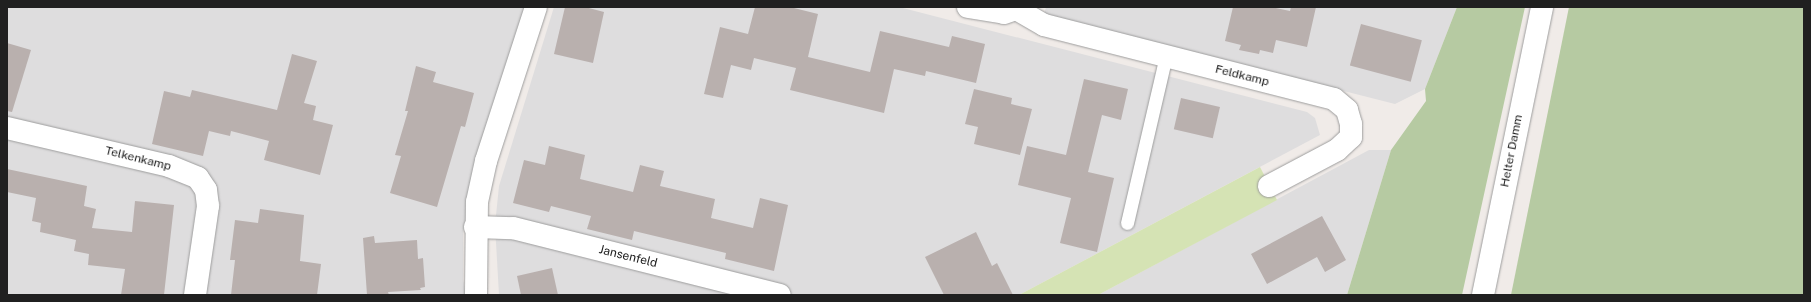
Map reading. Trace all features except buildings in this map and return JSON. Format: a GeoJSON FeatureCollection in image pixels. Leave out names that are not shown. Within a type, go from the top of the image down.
{"type":"FeatureCollection","features":[{"type":"Feature","properties":{"kind":"street"},"geometry":{"type":"LineString","coordinates":[[476,295],[476,202],[486,162],[536,7]]}},
{"type":"Feature","properties":{"kind":"street","name":"Feldkamp"},"geometry":{"type":"LineString","coordinates":[[968,7],[993,12],[1020,8],[1044,25],[1334,99],[1347,110],[1351,124],[1350,137],[1338,150],[1268,186]]}},
{"type":"Feature","properties":{"kind":"street","name":"Helter Damm"},"geometry":{"type":"LineString","coordinates":[[1483,295],[1542,7]]}},
{"type":"Feature","properties":{"kind":"street","name":"Telkenkamp"},"geometry":{"type":"LineString","coordinates":[[7,128],[169,166],[198,178],[206,190],[208,206],[196,295]]}},
{"type":"Feature","properties":{"kind":"street","name":"Jansenfeld"},"geometry":{"type":"LineString","coordinates":[[475,227],[513,228],[780,295]]}},
{"type":"Feature","properties":{"kind":"lane"},"geometry":{"type":"LineString","coordinates":[[1127,223],[1166,56]]}},
{"type":"Feature","properties":{"kind":"shaded area"},"geometry":{"type":"Polygon","coordinates":[[[7,7],[526,7],[478,165],[463,233],[463,279],[466,295],[7,295],[7,7]]]}},
{"type":"Feature","properties":{"kind":"shaded area"},"geometry":{"type":"Polygon","coordinates":[[[554,7],[899,7],[1307,112],[1315,118],[1320,135],[1019,295],[499,295],[495,225],[499,186],[554,7]]]}},
{"type":"Feature","properties":{"kind":"shaded area"},"geometry":{"type":"Polygon","coordinates":[[[1046,7],[1457,7],[1425,89],[1395,104],[1044,15],[1046,7]]]}},
{"type":"Feature","properties":{"kind":"shaded area"},"geometry":{"type":"Polygon","coordinates":[[[1369,150],[1391,150],[1347,295],[1098,295],[1369,150]]]}},
{"type":"Feature","properties":{"kind":"green space"},"geometry":{"type":"Polygon","coordinates":[[[1457,7],[1525,7],[1462,295],[1347,295],[1391,150],[1426,101],[1425,89],[1457,7]]]}},
{"type":"Feature","properties":{"kind":"green space"},"geometry":{"type":"Polygon","coordinates":[[[1569,7],[1804,7],[1804,295],[1511,295],[1569,7]]]}},
{"type":"Feature","properties":{"kind":"green space"},"geometry":{"type":"Polygon","coordinates":[[[1260,167],[1277,200],[1098,295],[1019,295],[1260,167]]]}}]}
